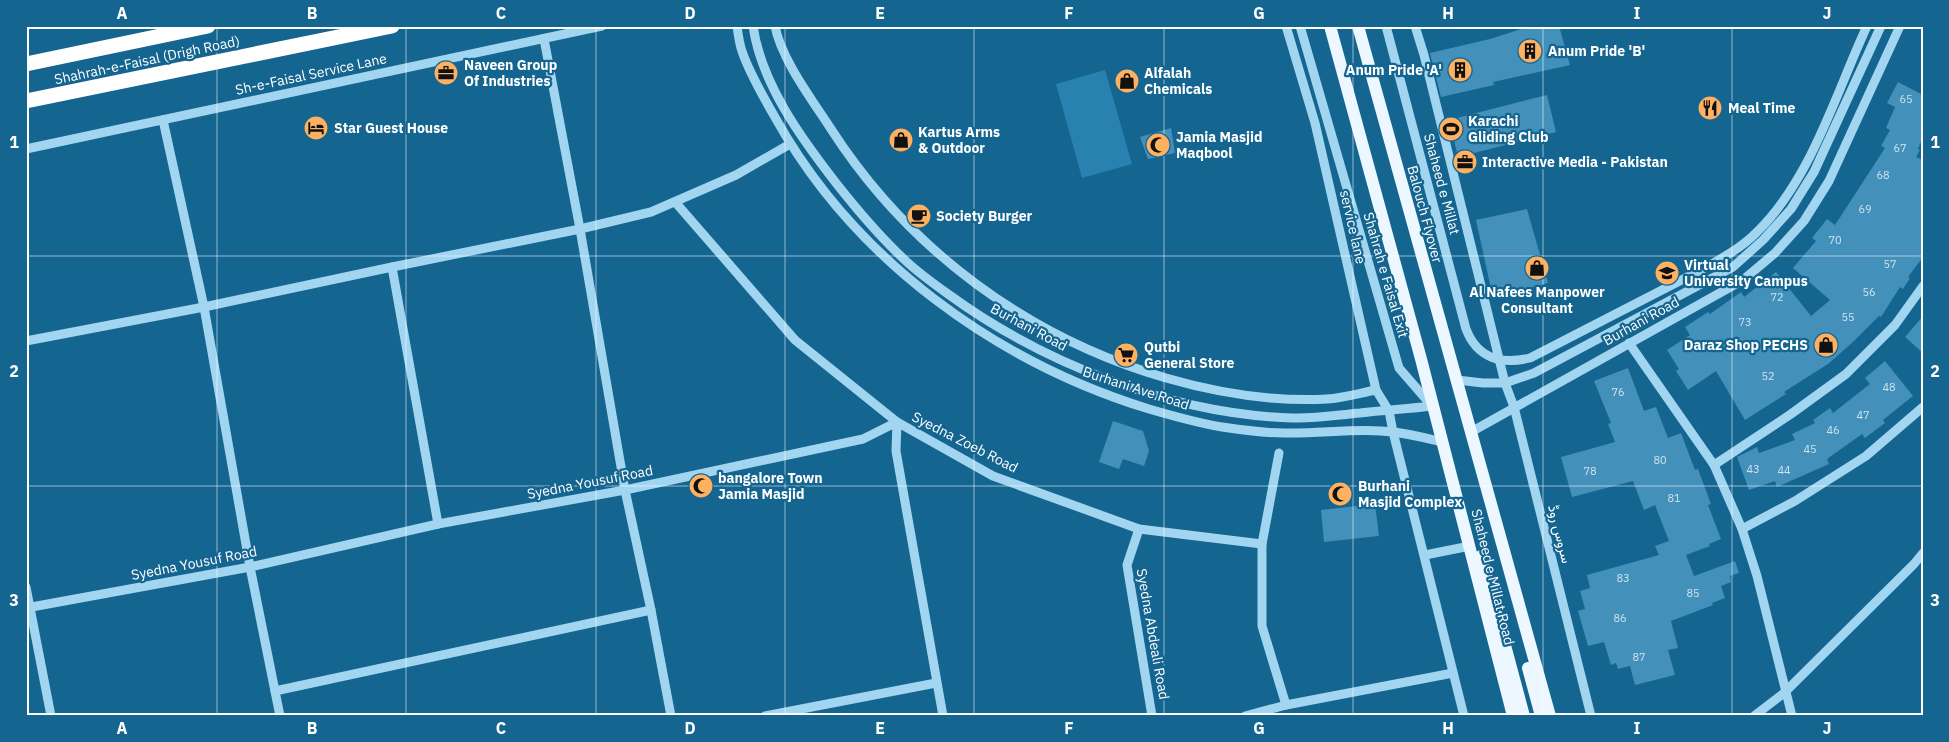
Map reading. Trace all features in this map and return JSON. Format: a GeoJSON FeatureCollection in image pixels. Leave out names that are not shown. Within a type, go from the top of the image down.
{"type":"FeatureCollection","features":[{"type":"Feature","properties":{"kind":"highway","name":"Shahrah-e-Faisal (Drigh Road)"},"geometry":{"type":"LineString","coordinates":[[26,64],[208,26]]}},
{"type":"Feature","properties":{"kind":"highway","name":"Shahrah-e-Faisal (Drigh Road)"},"geometry":{"type":"LineString","coordinates":[[26,101],[392,26]]}},
{"type":"Feature","properties":{"kind":"main road","name":"Shaheed e Millat Road"},"geometry":{"type":"LineString","coordinates":[[1330,26],[1421,359],[1513,716]]}},
{"type":"Feature","properties":{"kind":"main road","name":"Balouch Flyover"},"geometry":{"type":"LineString","coordinates":[[1358,26],[1465,409]]}},
{"type":"Feature","properties":{"kind":"main road","name":"Shaheed e Millat Road"},"geometry":{"type":"LineString","coordinates":[[1465,409],[1550,716]]}},
{"type":"Feature","properties":{"kind":"main road"},"geometry":{"type":"LineString","coordinates":[[1501,537],[1498,552],[1541,716]]}},
{"type":"Feature","properties":{"kind":"main road"},"geometry":{"type":"LineString","coordinates":[[1469,541],[1481,553],[1524,716]]}},
{"type":"Feature","properties":{"kind":"street","name":"Sh-e-Faisal Service Lane"},"geometry":{"type":"LineString","coordinates":[[26,149],[602,26]]}},
{"type":"Feature","properties":{"kind":"street"},"geometry":{"type":"LineString","coordinates":[[26,341],[204,307],[392,266],[580,229],[651,212],[676,203],[736,175],[790,144],[762,93],[741,49],[737,26]]}},
{"type":"Feature","properties":{"kind":"street","name":"Burhani Road"},"geometry":{"type":"LineString","coordinates":[[753,26],[755,44],[799,134],[862,216],[908,263],[972,311],[1006,333],[1042,352],[1085,371],[1129,386],[1196,405],[1254,415],[1312,418],[1432,406]]}},
{"type":"Feature","properties":{"kind":"street"},"geometry":{"type":"LineString","coordinates":[[775,26],[785,53],[810,98],[841,145],[882,198],[917,234],[951,264],[984,291],[1017,313],[1049,332],[1136,370],[1192,386],[1253,396],[1298,399],[1329,399],[1376,390]]}},
{"type":"Feature","properties":{"kind":"street","name":"service lane"},"geometry":{"type":"LineString","coordinates":[[1286,26],[1315,123],[1376,390],[1389,411],[1464,716]]}},
{"type":"Feature","properties":{"kind":"street","name":"Shahrah e Faisal Exit"},"geometry":{"type":"LineString","coordinates":[[1300,26],[1399,368],[1432,406]]}},
{"type":"Feature","properties":{"kind":"street","name":"Shaheed e Millat"},"geometry":{"type":"LineString","coordinates":[[1386,26],[1466,330],[1476,348],[1500,360]]}},
{"type":"Feature","properties":{"kind":"street"},"geometry":{"type":"LineString","coordinates":[[1415,26],[1424,55],[1500,360],[1513,361],[1530,358],[1725,258],[1756,234],[1782,204],[1805,168],[1867,26]]}},
{"type":"Feature","properties":{"kind":"street","name":"Burhani Road"},"geometry":{"type":"LineString","coordinates":[[1457,380],[1483,384],[1505,384],[1534,373],[1733,267],[1763,240],[1791,209],[1814,172],[1881,26]]}},
{"type":"Feature","properties":{"kind":"street","name":"Burhani Road"},"geometry":{"type":"LineString","coordinates":[[1471,432],[1743,280],[1774,253],[1804,221],[1829,181],[1900,26]]}},
{"type":"Feature","properties":{"kind":"street"},"geometry":{"type":"LineString","coordinates":[[544,39],[580,229],[625,490],[651,610],[671,716]]}},
{"type":"Feature","properties":{"kind":"street"},"geometry":{"type":"LineString","coordinates":[[162,120],[204,307],[250,567],[280,716]]}},
{"type":"Feature","properties":{"kind":"street","name":"Burhani Ave Road"},"geometry":{"type":"LineString","coordinates":[[790,144],[817,182],[850,222],[900,272],[965,321],[1000,344],[1081,385],[1126,402],[1222,427],[1282,434],[1373,430],[1442,442]]}},
{"type":"Feature","properties":{"kind":"street","name":"Syedna Zoeb Road"},"geometry":{"type":"LineString","coordinates":[[676,203],[795,340],[896,422],[993,476],[1139,529],[1262,544]]}},
{"type":"Feature","properties":{"kind":"street"},"geometry":{"type":"LineString","coordinates":[[392,266],[438,524]]}},
{"type":"Feature","properties":{"kind":"street"},"geometry":{"type":"LineString","coordinates":[[1714,465],[1791,414],[1846,374],[1895,325],[1923,286]]}},
{"type":"Feature","properties":{"kind":"street"},"geometry":{"type":"LineString","coordinates":[[1629,343],[1714,465],[1742,529],[1756,576],[1784,693],[1792,716]]}},
{"type":"Feature","properties":{"kind":"street","name":"سروس روڈ"},"geometry":{"type":"LineString","coordinates":[[1500,360],[1505,384],[1514,407],[1591,716]]}},
{"type":"Feature","properties":{"kind":"street"},"geometry":{"type":"LineString","coordinates":[[1742,529],[1795,501],[1866,456],[1923,407]]}},
{"type":"Feature","properties":{"kind":"street"},"geometry":{"type":"LineString","coordinates":[[896,422],[896,451],[943,716]]}},
{"type":"Feature","properties":{"kind":"street","name":"Syedna Yousuf Road"},"geometry":{"type":"LineString","coordinates":[[28,607],[250,567],[438,524],[625,490],[863,439],[896,422]]}},
{"type":"Feature","properties":{"kind":"street"},"geometry":{"type":"LineString","coordinates":[[1279,453],[1262,544],[1262,626],[1286,705]]}},
{"type":"Feature","properties":{"kind":"street","name":"Syedna Abdeali Road"},"geometry":{"type":"LineString","coordinates":[[1139,529],[1126,566],[1152,716]]}},
{"type":"Feature","properties":{"kind":"street"},"geometry":{"type":"LineString","coordinates":[[1425,555],[1469,541]]}},
{"type":"Feature","properties":{"kind":"street"},"geometry":{"type":"LineString","coordinates":[[1754,716],[1784,693],[1923,553]]}},
{"type":"Feature","properties":{"kind":"street"},"geometry":{"type":"LineString","coordinates":[[26,587],[28,607],[51,716]]}},
{"type":"Feature","properties":{"kind":"street"},"geometry":{"type":"LineString","coordinates":[[275,691],[651,610]]}},
{"type":"Feature","properties":{"kind":"street"},"geometry":{"type":"LineString","coordinates":[[1245,716],[1286,705],[1453,673]]}},
{"type":"Feature","properties":{"kind":"street"},"geometry":{"type":"LineString","coordinates":[[764,716],[797,713],[936,683]]}},
{"type":"Feature","properties":{"kind":"shaded area"},"geometry":{"type":"Polygon","coordinates":[[[1105,70],[1132,164],[1082,178],[1056,84],[1105,70]]]}},
{"type":"Feature","properties":{"kind":"building"},"geometry":{"type":"Polygon","coordinates":[[[1531,26],[1559,26],[1570,65],[1493,82],[1494,85],[1441,97],[1430,53],[1490,39],[1531,26]]]}},
{"type":"Feature","properties":{"kind":"building"},"geometry":{"type":"Polygon","coordinates":[[[1898,82],[1923,95],[1923,137],[1916,157],[1923,160],[1923,257],[1908,277],[1910,278],[1903,289],[1900,287],[1881,317],[1879,316],[1828,364],[1745,420],[1716,371],[1688,390],[1676,371],[1679,369],[1667,350],[1690,335],[1685,327],[1708,312],[1710,314],[1741,292],[1744,297],[1776,272],[1811,316],[1830,300],[1793,268],[1816,241],[1812,238],[1827,219],[1835,225],[1885,148],[1881,146],[1890,130],[1886,128],[1895,107],[1887,103],[1898,82]]]}},
{"type":"Feature","properties":{"kind":"building"},"geometry":{"type":"Polygon","coordinates":[[[1547,95],[1556,132],[1458,157],[1449,120],[1547,95]]]}},
{"type":"Feature","properties":{"kind":"building","name":"Jamia Masjid Maqbool"},"geometry":{"type":"Polygon","coordinates":[[[1171,128],[1175,153],[1148,159],[1140,137],[1171,128]]]}},
{"type":"Feature","properties":{"kind":"building"},"geometry":{"type":"Polygon","coordinates":[[[1527,209],[1548,283],[1493,298],[1476,220],[1527,209]]]}},
{"type":"Feature","properties":{"kind":"building"},"geometry":{"type":"Polygon","coordinates":[[[1923,316],[1923,353],[1905,337],[1923,316]]]}},
{"type":"Feature","properties":{"kind":"building"},"geometry":{"type":"Polygon","coordinates":[[[1885,361],[1913,396],[1883,420],[1885,423],[1865,438],[1862,434],[1827,459],[1829,464],[1777,487],[1775,481],[1749,490],[1737,457],[1757,447],[1759,453],[1795,440],[1792,434],[1815,423],[1813,420],[1830,408],[1833,413],[1870,384],[1865,378],[1885,361]]]}},
{"type":"Feature","properties":{"kind":"building"},"geometry":{"type":"Polygon","coordinates":[[[1628,368],[1644,411],[1656,407],[1668,438],[1681,433],[1695,470],[1698,469],[1711,504],[1708,505],[1721,539],[1709,544],[1710,546],[1686,555],[1694,576],[1735,561],[1739,573],[1730,576],[1731,582],[1721,586],[1725,598],[1712,603],[1713,605],[1671,621],[1678,648],[1668,650],[1675,675],[1635,685],[1630,666],[1618,669],[1616,663],[1611,665],[1604,642],[1588,646],[1578,611],[1585,609],[1580,591],[1590,588],[1587,575],[1659,555],[1655,546],[1669,541],[1655,505],[1644,510],[1633,481],[1572,497],[1561,457],[1615,442],[1608,424],[1611,423],[1594,381],[1628,368]]]}},
{"type":"Feature","properties":{"kind":"building"},"geometry":{"type":"Polygon","coordinates":[[[1113,421],[1143,431],[1149,451],[1144,466],[1123,459],[1119,469],[1099,462],[1113,421]]]}},
{"type":"Feature","properties":{"kind":"building"},"geometry":{"type":"Polygon","coordinates":[[[1375,504],[1379,536],[1324,542],[1321,510],[1375,504]]]}},
{"type":"Feature","properties":{"kind":"place","name":"Anum Pride 'B'"},"geometry":{"type":"Point","coordinates":[1530,51]}},
{"type":"Feature","properties":{"kind":"place","name":"Anum Pride 'A'"},"geometry":{"type":"Point","coordinates":[1460,70]}},
{"type":"Feature","properties":{"kind":"place","name":"Naveen Group Of Industries"},"geometry":{"type":"Point","coordinates":[446,73]}},
{"type":"Feature","properties":{"kind":"place","name":"Alfalah Chemicals"},"geometry":{"type":"Point","coordinates":[1127,81]}},
{"type":"Feature","properties":{"kind":"place","name":"Meal Time"},"geometry":{"type":"Point","coordinates":[1710,108]}},
{"type":"Feature","properties":{"kind":"place","name":"Star Guest House"},"geometry":{"type":"Point","coordinates":[316,128]}},
{"type":"Feature","properties":{"kind":"place","name":"Karachi Gliding Club"},"geometry":{"type":"Point","coordinates":[1451,129]}},
{"type":"Feature","properties":{"kind":"place","name":"Kartus Arms & Outdoor"},"geometry":{"type":"Point","coordinates":[901,140]}},
{"type":"Feature","properties":{"kind":"place","name":"Jamia Masjid Maqbool"},"geometry":{"type":"Point","coordinates":[1158,145]}},
{"type":"Feature","properties":{"kind":"place","name":"Interactive Media - Pakistan"},"geometry":{"type":"Point","coordinates":[1465,162]}},
{"type":"Feature","properties":{"kind":"place","name":"Society Burger"},"geometry":{"type":"Point","coordinates":[919,216]}},
{"type":"Feature","properties":{"kind":"place","name":"Al Nafees Manpower Consultant"},"geometry":{"type":"Point","coordinates":[1537,268]}},
{"type":"Feature","properties":{"kind":"place","name":"Virtual University Campus"},"geometry":{"type":"Point","coordinates":[1667,273]}},
{"type":"Feature","properties":{"kind":"place","name":"Daraz Shop PECHS"},"geometry":{"type":"Point","coordinates":[1826,345]}},
{"type":"Feature","properties":{"kind":"place","name":"Qutbi General Store"},"geometry":{"type":"Point","coordinates":[1126,355]}},
{"type":"Feature","properties":{"kind":"place","name":"bangalore Town Jamia Masjid"},"geometry":{"type":"Point","coordinates":[701,486]}},
{"type":"Feature","properties":{"kind":"place","name":"Burhani Masjid Complex"},"geometry":{"type":"Point","coordinates":[1340,494]}}]}
